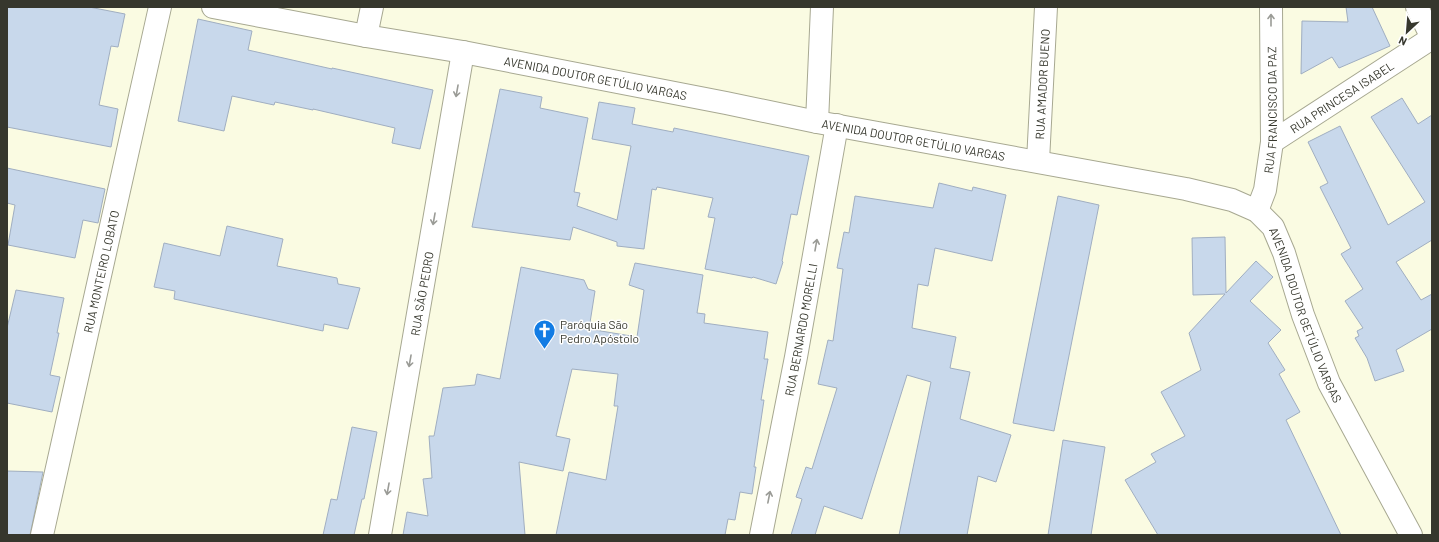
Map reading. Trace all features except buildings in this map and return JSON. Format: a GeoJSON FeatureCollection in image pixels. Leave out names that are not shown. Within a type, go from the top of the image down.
{"type":"FeatureCollection","features":[{"type":"Feature","properties":{"kind":"street","name":"RUA MONTEIRO LOBATO"},"geometry":{"type":"LineString","coordinates":[[42,535],[160,7]]}},
{"type":"Feature","properties":{"kind":"street","name":"AVENIDA DOUTOR GETÚLIO VARGAS"},"geometry":{"type":"LineString","coordinates":[[212,7],[366,36],[463,52],[726,102],[827,123],[1179,188],[1232,200],[1257,211],[1273,227],[1284,253],[1303,315],[1329,383],[1411,535]]}},
{"type":"Feature","properties":{"kind":"street"},"geometry":{"type":"LineString","coordinates":[[366,36],[372,7]]}},
{"type":"Feature","properties":{"kind":"street","name":"RUA BERNARDO MORELLI"},"geometry":{"type":"LineString","coordinates":[[761,535],[796,357],[827,123],[822,7]]}},
{"type":"Feature","properties":{"kind":"street","name":"RUA AMADOR BUENO"},"geometry":{"type":"LineString","coordinates":[[1038,161],[1046,7]]}},
{"type":"Feature","properties":{"kind":"street","name":"RUA FRANCISCO DA PAZ"},"geometry":{"type":"LineString","coordinates":[[1257,211],[1265,190],[1272,142],[1271,7]]}},
{"type":"Feature","properties":{"kind":"street"},"geometry":{"type":"LineString","coordinates":[[1417,7],[1432,38]]}},
{"type":"Feature","properties":{"kind":"street","name":"RUA PRINCESA ISABEL"},"geometry":{"type":"LineString","coordinates":[[1272,142],[1432,38]]}},
{"type":"Feature","properties":{"kind":"street","name":"RUA SÃO PEDRO"},"geometry":{"type":"LineString","coordinates":[[380,535],[463,52]]}},
{"type":"Feature","properties":{"kind":"place","name":"Paróquia São Pedro Apóstolo"},"geometry":{"type":"Point","coordinates":[545,350]}}]}
